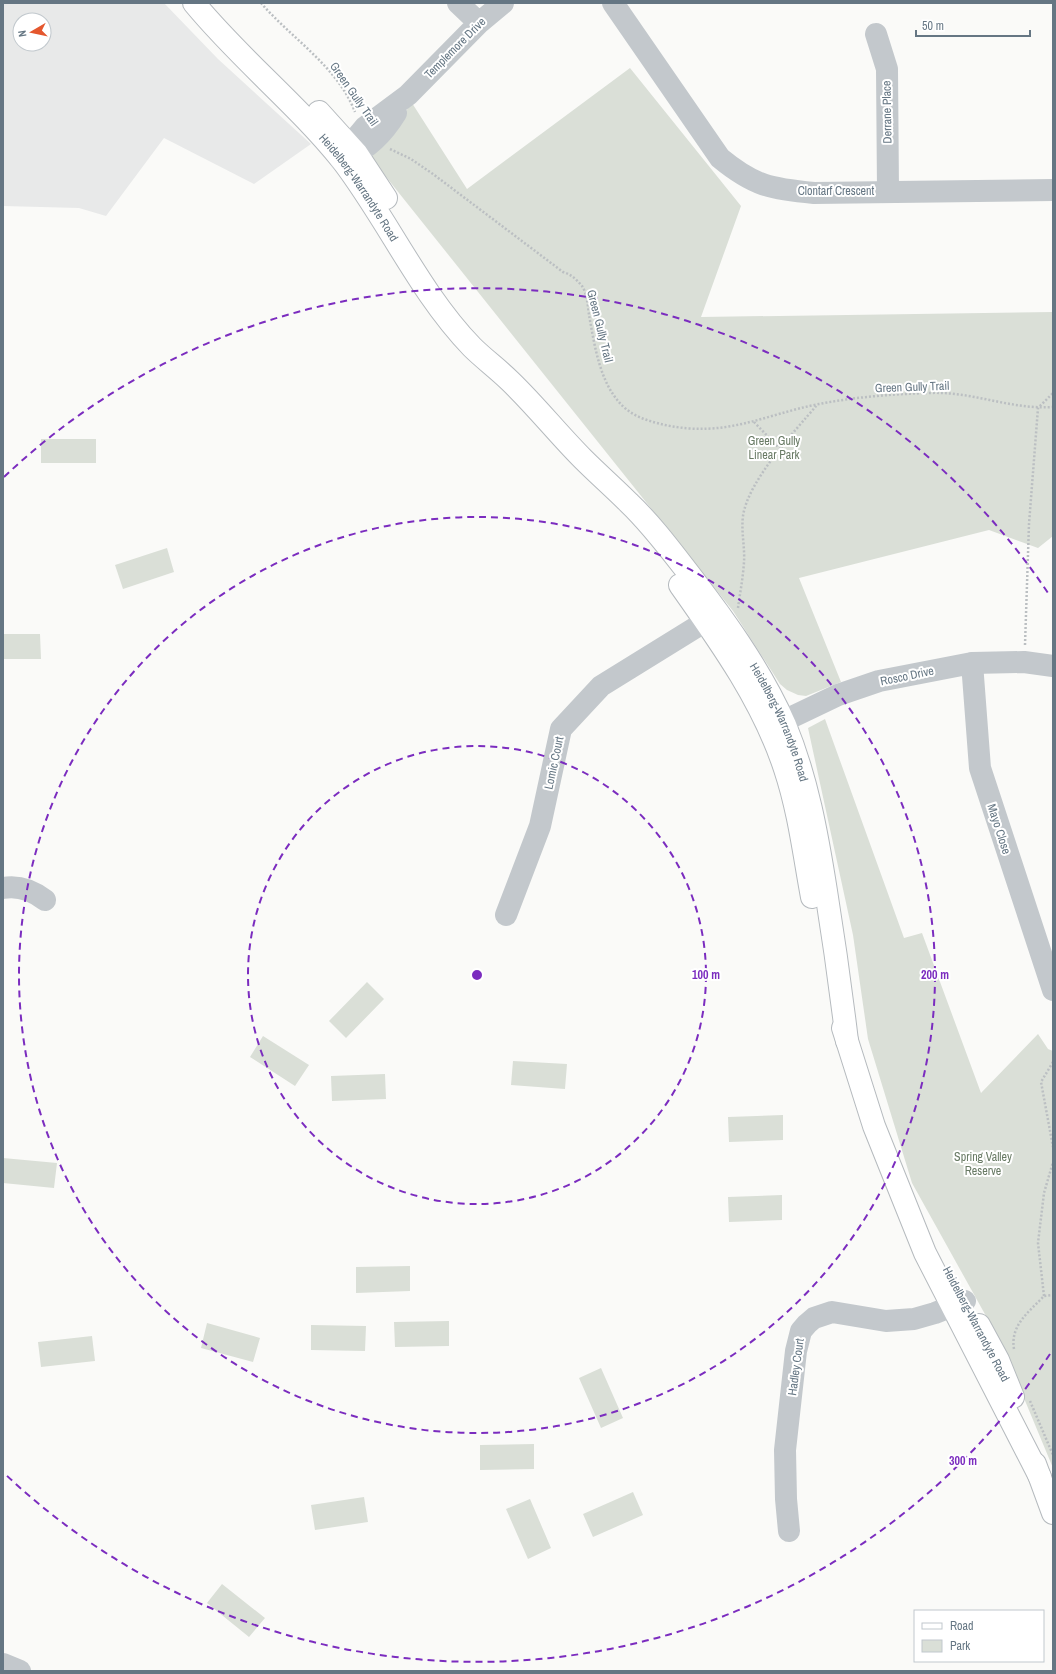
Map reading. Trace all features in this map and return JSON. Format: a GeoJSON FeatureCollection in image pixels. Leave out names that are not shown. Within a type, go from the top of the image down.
{"type":"FeatureCollection","features":[{"type":"Feature","properties":{"kind":"main road","name":"Heidelberg-Warrandyte Road"},"geometry":{"type":"LineString","coordinates":[[194,3],[215,27],[296,109],[349,153]]}},
{"type":"Feature","properties":{"kind":"main road","name":"Heidelberg-Warrandyte Road"},"geometry":{"type":"LineString","coordinates":[[202,3],[307,100],[349,153],[376,182],[435,276],[510,381],[584,460],[631,504],[665,543],[721,615],[765,686],[776,725],[799,759],[813,816],[830,914],[847,1041],[874,1126],[904,1202],[932,1242],[959,1303],[1003,1373],[1017,1406],[1053,1514]]}},
{"type":"Feature","properties":{"kind":"street"},"geometry":{"type":"LineString","coordinates":[[458,3],[479,23]]}},
{"type":"Feature","properties":{"kind":"street","name":"Templemore Drive"},"geometry":{"type":"LineString","coordinates":[[349,153],[479,23],[503,3]]}},
{"type":"Feature","properties":{"kind":"street","name":"Clontarf Crescent"},"geometry":{"type":"LineString","coordinates":[[613,3],[720,158],[737,172],[762,185],[786,190],[814,192],[1053,190]]}},
{"type":"Feature","properties":{"kind":"street","name":"Derrane Place"},"geometry":{"type":"LineString","coordinates":[[876,34],[887,69],[888,191]]}},
{"type":"Feature","properties":{"kind":"street","name":"Lomic Court"},"geometry":{"type":"LineString","coordinates":[[506,915],[540,826],[561,729],[601,686],[721,615]]}},
{"type":"Feature","properties":{"kind":"street","name":"Rosco Drive"},"geometry":{"type":"LineString","coordinates":[[776,725],[838,695],[879,681],[972,663],[1024,662],[1053,666]]}},
{"type":"Feature","properties":{"kind":"street","name":"Mayo Close"},"geometry":{"type":"LineString","coordinates":[[972,663],[980,768],[1053,990]]}},
{"type":"Feature","properties":{"kind":"street"},"geometry":{"type":"LineString","coordinates":[[3,888],[19,887],[28,889],[45,900]]}},
{"type":"Feature","properties":{"kind":"street","name":"Hadley Court"},"geometry":{"type":"LineString","coordinates":[[789,1531],[786,1499],[785,1450],[796,1351],[801,1331],[806,1324],[814,1318],[832,1312],[886,1321],[902,1321],[924,1317],[959,1303]]}},
{"type":"Feature","properties":{"kind":"path","name":"Green Gully Trail"},"geometry":{"type":"LineString","coordinates":[[261,3],[338,82],[357,118],[379,145],[411,159],[563,272],[570,274],[583,287],[597,356],[602,371],[618,402],[628,410],[652,422],[691,429],[726,427],[754,422],[818,405],[869,397],[938,393],[970,396],[1038,408],[1053,408]]}},
{"type":"Feature","properties":{"kind":"path"},"geometry":{"type":"LineString","coordinates":[[1024,662],[1029,524],[1038,408],[1053,393]]}},
{"type":"Feature","properties":{"kind":"path"},"geometry":{"type":"LineString","coordinates":[[721,615],[744,562],[743,527],[746,506],[754,489],[780,449],[818,405]]}},
{"type":"Feature","properties":{"kind":"path"},"geometry":{"type":"LineString","coordinates":[[754,422],[780,449]]}},
{"type":"Feature","properties":{"kind":"path"},"geometry":{"type":"LineString","coordinates":[[1053,1062],[1041,1082],[1053,1147]]}},
{"type":"Feature","properties":{"kind":"path"},"geometry":{"type":"LineString","coordinates":[[1044,1296],[1038,1243],[1044,1193],[1053,1162]]}},
{"type":"Feature","properties":{"kind":"path"},"geometry":{"type":"LineString","coordinates":[[1014,1352],[1012,1338],[1017,1324],[1044,1296],[1053,1295]]}},
{"type":"Feature","properties":{"kind":"path"},"geometry":{"type":"LineString","coordinates":[[1028,1393],[1053,1455]]}},
{"type":"Feature","properties":{"kind":"shaded area"},"geometry":{"type":"Polygon","coordinates":[[[3,3],[164,3],[218,59],[311,144],[254,184],[164,138],[106,216],[79,208],[3,206],[3,3]]]}},
{"type":"Feature","properties":{"kind":"green space","name":"Green Gully Linear Park"},"geometry":{"type":"Polygon","coordinates":[[[630,68],[741,206],[701,317],[1053,312],[1053,536],[1038,548],[989,530],[799,578],[841,682],[806,696],[798,695],[787,690],[780,684],[733,611],[371,158],[412,103],[467,189],[630,68]]]}},
{"type":"Feature","properties":{"kind":"green space"},"geometry":{"type":"Polygon","coordinates":[[[41,439],[96,439],[96,463],[41,463],[41,439]]]}},
{"type":"Feature","properties":{"kind":"green space"},"geometry":{"type":"Polygon","coordinates":[[[167,548],[174,572],[123,589],[115,565],[167,548]]]}},
{"type":"Feature","properties":{"kind":"green space"},"geometry":{"type":"Polygon","coordinates":[[[3,634],[40,634],[41,659],[3,659],[3,634]]]}},
{"type":"Feature","properties":{"kind":"green space","name":"Spring Valley Reserve"},"geometry":{"type":"Polygon","coordinates":[[[825,719],[904,938],[922,933],[981,1093],[1038,1034],[1048,1049],[1053,1051],[1053,1468],[1001,1343],[912,1183],[868,1039],[853,935],[808,728],[825,719]]]}},
{"type":"Feature","properties":{"kind":"green space"},"geometry":{"type":"Polygon","coordinates":[[[367,982],[384,999],[346,1038],[329,1021],[367,982]]]}},
{"type":"Feature","properties":{"kind":"green space"},"geometry":{"type":"Polygon","coordinates":[[[263,1036],[309,1065],[295,1086],[250,1057],[263,1036]]]}},
{"type":"Feature","properties":{"kind":"green space"},"geometry":{"type":"Polygon","coordinates":[[[513,1061],[567,1064],[565,1089],[511,1085],[513,1061]]]}},
{"type":"Feature","properties":{"kind":"green space"},"geometry":{"type":"Polygon","coordinates":[[[385,1074],[386,1099],[332,1101],[331,1076],[385,1074]]]}},
{"type":"Feature","properties":{"kind":"green space"},"geometry":{"type":"Polygon","coordinates":[[[783,1115],[783,1140],[729,1142],[728,1117],[783,1115]]]}},
{"type":"Feature","properties":{"kind":"green space"},"geometry":{"type":"Polygon","coordinates":[[[3,1158],[57,1163],[54,1188],[3,1183],[3,1158]]]}},
{"type":"Feature","properties":{"kind":"green space"},"geometry":{"type":"Polygon","coordinates":[[[782,1195],[782,1220],[729,1222],[728,1197],[782,1195]]]}},
{"type":"Feature","properties":{"kind":"green space"},"geometry":{"type":"Polygon","coordinates":[[[410,1266],[410,1291],[356,1293],[356,1267],[410,1266]]]}},
{"type":"Feature","properties":{"kind":"green space"},"geometry":{"type":"Polygon","coordinates":[[[449,1321],[449,1346],[395,1347],[394,1322],[449,1321]]]}},
{"type":"Feature","properties":{"kind":"green space"},"geometry":{"type":"Polygon","coordinates":[[[207,1323],[260,1338],[253,1362],[201,1348],[207,1323]]]}},
{"type":"Feature","properties":{"kind":"green space"},"geometry":{"type":"Polygon","coordinates":[[[311,1325],[366,1326],[365,1351],[311,1350],[311,1325]]]}},
{"type":"Feature","properties":{"kind":"green space"},"geometry":{"type":"Polygon","coordinates":[[[92,1336],[95,1361],[41,1367],[38,1342],[92,1336]]]}},
{"type":"Feature","properties":{"kind":"green space"},"geometry":{"type":"Polygon","coordinates":[[[601,1368],[623,1418],[601,1428],[579,1378],[601,1368]]]}},
{"type":"Feature","properties":{"kind":"green space"},"geometry":{"type":"Polygon","coordinates":[[[534,1444],[534,1469],[480,1470],[480,1445],[534,1444]]]}},
{"type":"Feature","properties":{"kind":"green space"},"geometry":{"type":"Polygon","coordinates":[[[633,1492],[643,1515],[593,1537],[583,1514],[633,1492]]]}},
{"type":"Feature","properties":{"kind":"green space"},"geometry":{"type":"Polygon","coordinates":[[[364,1497],[368,1522],[315,1530],[311,1505],[364,1497]]]}},
{"type":"Feature","properties":{"kind":"green space"},"geometry":{"type":"Polygon","coordinates":[[[530,1499],[551,1548],[528,1559],[506,1509],[530,1499]]]}},
{"type":"Feature","properties":{"kind":"green space"},"geometry":{"type":"Polygon","coordinates":[[[222,1584],[265,1618],[249,1637],[207,1603],[222,1584]]]}}]}
